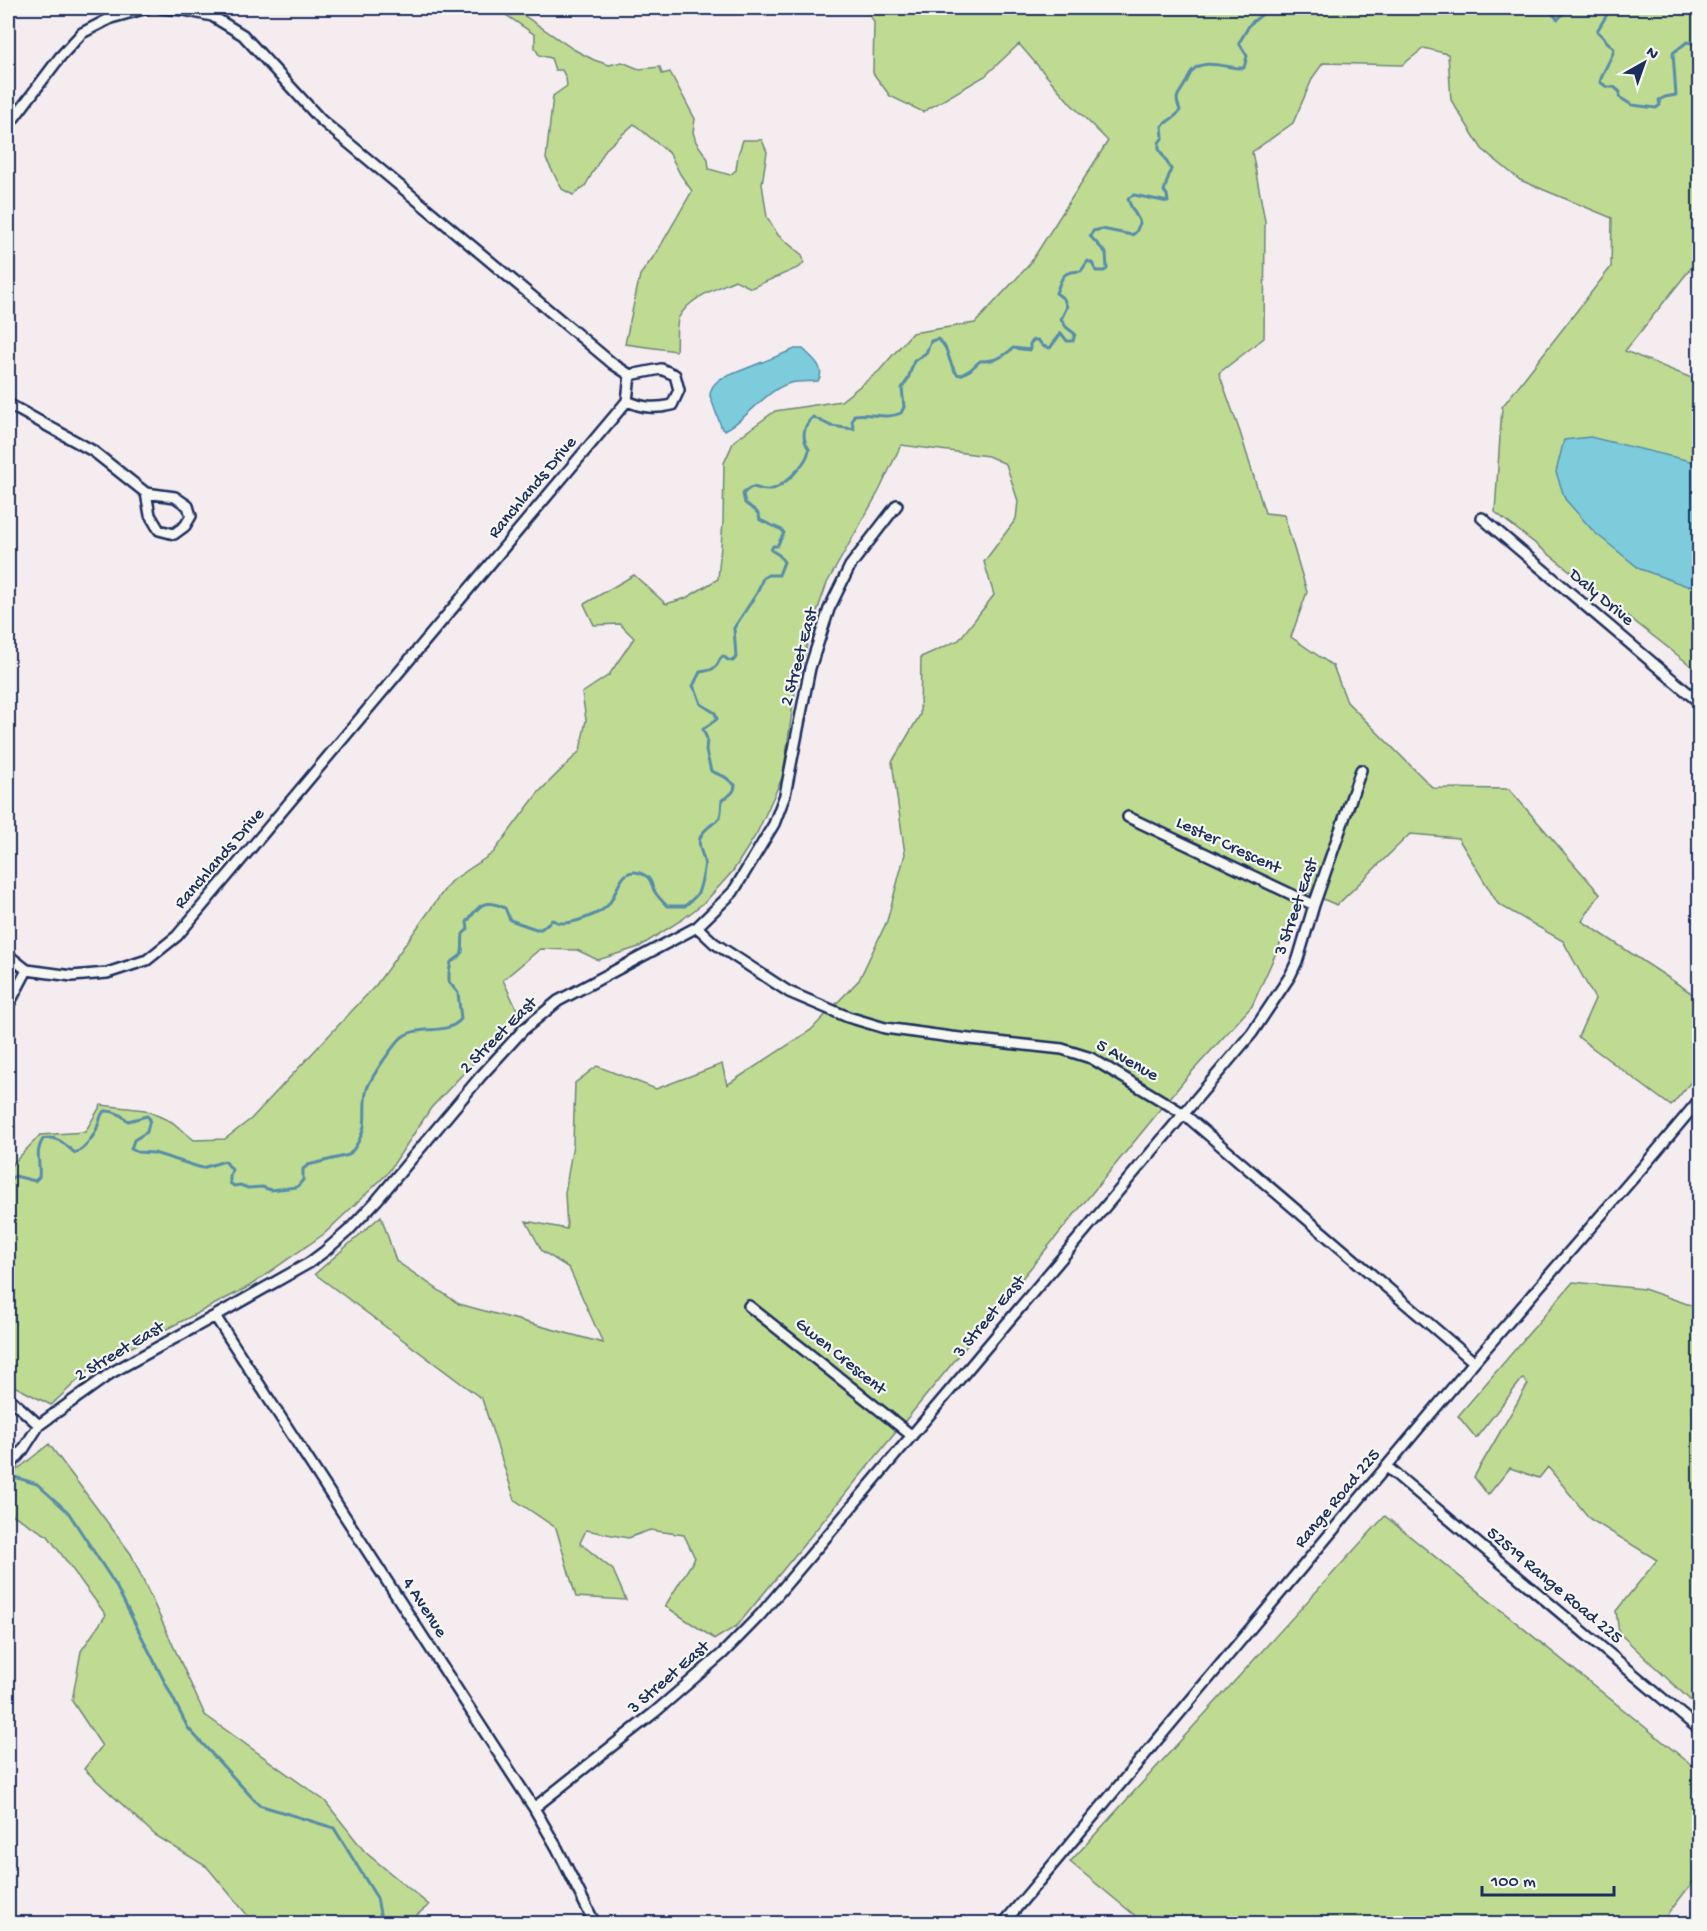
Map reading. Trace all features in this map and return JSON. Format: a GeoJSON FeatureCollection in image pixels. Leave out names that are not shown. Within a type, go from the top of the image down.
{"type":"FeatureCollection","features":[{"type":"Feature","properties":{"kind":"street"},"geometry":{"type":"LineString","coordinates":[[8,126],[60,57],[82,33],[111,18],[147,8]]}},
{"type":"Feature","properties":{"kind":"street"},"geometry":{"type":"LineString","coordinates":[[161,8],[213,16],[243,35],[321,120],[613,364],[630,375],[661,369],[675,375],[679,390],[672,405],[655,409],[639,406],[627,400],[630,375]]}},
{"type":"Feature","properties":{"kind":"street","name":"Ranchlands Drive"},"geometry":{"type":"LineString","coordinates":[[27,970],[72,976],[107,973],[147,960],[177,936],[627,400]]}},
{"type":"Feature","properties":{"kind":"street"},"geometry":{"type":"LineString","coordinates":[[8,404],[93,452],[146,493],[175,497],[188,506],[191,516],[185,526],[174,534],[159,530],[150,515],[146,493]]}},
{"type":"Feature","properties":{"kind":"street","name":"2 Street East"},"geometry":{"type":"LineString","coordinates":[[8,1468],[39,1425],[111,1373],[309,1263],[348,1231],[377,1200],[486,1069],[524,1030],[558,1001],[697,927],[733,892],[774,825],[785,795],[810,668],[829,609],[850,566],[897,505]]}},
{"type":"Feature","properties":{"kind":"street","name":"Daly Drive"},"geometry":{"type":"LineString","coordinates":[[1482,518],[1700,703]]}},
{"type":"Feature","properties":{"kind":"street","name":"3 Street East"},"geometry":{"type":"LineString","coordinates":[[534,1808],[656,1712],[722,1654],[761,1614],[1252,1033],[1298,960],[1314,904],[1362,770]]}},
{"type":"Feature","properties":{"kind":"street","name":"Lester Crescent"},"geometry":{"type":"LineString","coordinates":[[1128,817],[1314,904]]}},
{"type":"Feature","properties":{"kind":"street","name":"5 Avenue"},"geometry":{"type":"LineString","coordinates":[[697,927],[714,944],[789,992],[848,1017],[885,1028],[1062,1048],[1091,1058],[1184,1114],[1474,1362]]}},
{"type":"Feature","properties":{"kind":"street"},"geometry":{"type":"LineString","coordinates":[[8,955],[27,970],[8,1006]]}},
{"type":"Feature","properties":{"kind":"street","name":"Range Road 225"},"geometry":{"type":"LineString","coordinates":[[1003,1923],[1474,1362],[1700,1099]]}},
{"type":"Feature","properties":{"kind":"street","name":"Gwen Crescent"},"geometry":{"type":"LineString","coordinates":[[749,1306],[911,1435]]}},
{"type":"Feature","properties":{"kind":"street","name":"4 Avenue"},"geometry":{"type":"LineString","coordinates":[[215,1317],[534,1808],[595,1923]]}},
{"type":"Feature","properties":{"kind":"street"},"geometry":{"type":"LineString","coordinates":[[8,1397],[39,1425]]}},
{"type":"Feature","properties":{"kind":"street","name":"52519 Range Road 225"},"geometry":{"type":"LineString","coordinates":[[1387,1467],[1700,1730]]}},
{"type":"Feature","properties":{"kind":"green space"},"geometry":{"type":"Polygon","coordinates":[[[496,8],[513,8],[573,49],[594,60],[609,65],[622,62],[639,69],[660,67],[662,74],[670,72],[695,119],[693,132],[696,142],[708,159],[709,169],[730,175],[736,170],[743,140],[762,140],[767,152],[762,184],[767,217],[778,235],[802,255],[804,262],[800,267],[751,288],[735,280],[697,299],[679,317],[676,351],[625,344],[640,275],[657,252],[692,191],[670,154],[634,124],[606,149],[585,186],[573,195],[562,189],[546,159],[553,96],[567,86],[566,78],[562,70],[555,70],[551,58],[539,55],[535,48],[535,35],[496,8]]]}},
{"type":"Feature","properties":{"kind":"green space"},"geometry":{"type":"Polygon","coordinates":[[[866,8],[1137,8],[1139,14],[1152,8],[1699,8],[1699,266],[1695,263],[1625,351],[1699,381],[1699,667],[1694,668],[1495,512],[1502,407],[1611,267],[1612,218],[1520,180],[1482,149],[1451,100],[1448,54],[1424,48],[1402,65],[1323,63],[1313,77],[1293,123],[1252,152],[1265,221],[1264,338],[1219,373],[1265,513],[1284,515],[1307,592],[1291,637],[1333,666],[1347,702],[1433,788],[1509,789],[1600,894],[1582,921],[1699,998],[1699,1072],[1671,1106],[1578,1037],[1595,999],[1563,941],[1498,904],[1458,838],[1410,834],[1337,905],[1304,891],[1252,1006],[1188,1076],[737,1626],[715,1639],[665,1606],[695,1558],[684,1535],[650,1530],[628,1538],[586,1530],[580,1543],[613,1570],[626,1600],[576,1597],[556,1528],[515,1500],[482,1399],[315,1274],[381,1216],[396,1261],[459,1304],[603,1343],[569,1268],[542,1251],[526,1221],[567,1229],[565,1193],[573,1144],[575,1083],[597,1066],[656,1089],[722,1064],[727,1085],[811,1030],[859,980],[887,921],[905,854],[892,762],[920,715],[921,657],[959,640],[994,595],[984,562],[1016,519],[1018,501],[1006,464],[988,456],[901,445],[879,491],[827,583],[812,626],[795,691],[783,776],[757,833],[733,871],[706,901],[683,919],[639,947],[598,960],[577,950],[540,949],[503,980],[519,1014],[431,1108],[387,1174],[324,1234],[248,1287],[91,1368],[51,1405],[8,1383],[8,1169],[40,1135],[85,1132],[101,1105],[145,1110],[172,1122],[194,1140],[225,1139],[251,1119],[376,985],[450,882],[493,853],[538,793],[580,751],[586,720],[582,693],[609,675],[634,638],[620,624],[594,625],[584,604],[634,575],[666,604],[686,598],[718,579],[723,523],[724,463],[734,441],[775,411],[841,401],[879,371],[912,333],[975,323],[1029,265],[1108,141],[1071,104],[1019,44],[985,76],[923,112],[890,96],[873,73],[874,22],[866,8]]]}},
{"type":"Feature","properties":{"kind":"green space"},"geometry":{"type":"Polygon","coordinates":[[[1573,1282],[1644,1289],[1699,1308],[1699,1699],[1690,1700],[1619,1633],[1616,1611],[1657,1560],[1590,1519],[1548,1467],[1539,1478],[1510,1468],[1488,1495],[1474,1477],[1528,1384],[1523,1378],[1476,1438],[1458,1416],[1573,1282]]]}},
{"type":"Feature","properties":{"kind":"green space"},"geometry":{"type":"Polygon","coordinates":[[[49,1444],[131,1554],[205,1715],[325,1801],[365,1852],[429,1905],[407,1923],[254,1923],[207,1867],[155,1835],[84,1769],[102,1746],[72,1701],[81,1651],[106,1615],[48,1536],[8,1512],[8,1477],[49,1444]]]}},
{"type":"Feature","properties":{"kind":"green space"},"geometry":{"type":"Polygon","coordinates":[[[1385,1516],[1699,1771],[1699,1874],[1661,1923],[1144,1923],[1070,1862],[1385,1516]]]}},
{"type":"Feature","properties":{"kind":"water"},"geometry":{"type":"Polygon","coordinates":[[[795,349],[803,349],[817,363],[821,372],[818,381],[793,382],[781,387],[764,398],[734,425],[725,430],[722,429],[710,396],[714,384],[720,379],[795,349]]]}},
{"type":"Feature","properties":{"kind":"water"},"geometry":{"type":"Polygon","coordinates":[[[1590,437],[1699,463],[1699,585],[1687,586],[1640,569],[1594,532],[1565,499],[1556,472],[1564,440],[1590,437]]]}},
{"type":"Feature","properties":{"kind":"waterway"},"geometry":{"type":"LineString","coordinates":[[8,1196],[11,1188],[10,1179],[15,1176],[35,1181],[39,1177],[38,1153],[43,1139],[57,1139],[75,1153],[92,1137],[104,1111],[117,1113],[128,1121],[147,1116],[150,1119],[147,1132],[134,1140],[131,1149],[137,1152],[154,1153],[202,1168],[225,1161],[232,1170],[230,1183],[234,1186],[262,1187],[271,1190],[297,1187],[303,1180],[303,1169],[308,1165],[349,1155],[354,1149],[364,1126],[367,1089],[382,1062],[401,1038],[416,1031],[448,1027],[461,1019],[458,993],[449,982],[449,972],[451,962],[461,954],[463,934],[468,929],[467,922],[479,907],[487,904],[498,905],[505,908],[510,920],[536,929],[541,929],[552,920],[560,923],[572,922],[593,915],[608,905],[621,880],[631,872],[648,877],[656,894],[667,906],[685,906],[694,898],[699,890],[704,867],[699,844],[700,838],[704,831],[720,817],[722,800],[729,796],[735,785],[725,777],[711,771],[706,751],[707,739],[703,729],[717,719],[715,713],[701,704],[693,686],[700,672],[713,669],[720,658],[723,656],[733,661],[736,657],[734,628],[757,593],[763,578],[768,575],[779,575],[784,562],[771,550],[773,546],[777,546],[784,533],[760,520],[757,512],[745,503],[743,494],[753,487],[764,490],[774,489],[799,468],[808,455],[809,449],[804,432],[813,417],[831,426],[854,429],[852,422],[854,415],[890,416],[901,413],[904,407],[902,388],[908,379],[914,361],[926,353],[931,341],[938,339],[942,343],[951,365],[957,374],[961,375],[980,361],[998,358],[1013,348],[1030,350],[1033,340],[1038,340],[1043,346],[1050,348],[1061,333],[1067,341],[1073,341],[1075,334],[1066,327],[1061,319],[1067,307],[1064,299],[1056,293],[1062,279],[1070,272],[1081,271],[1088,261],[1092,263],[1096,271],[1107,269],[1106,253],[1090,236],[1093,231],[1102,229],[1132,235],[1136,232],[1140,223],[1128,198],[1134,195],[1168,202],[1164,191],[1171,169],[1159,149],[1159,143],[1163,137],[1162,126],[1180,110],[1177,99],[1192,71],[1197,67],[1210,64],[1244,68],[1247,56],[1239,43],[1250,24],[1270,8]]}},
{"type":"Feature","properties":{"kind":"waterway"},"geometry":{"type":"LineString","coordinates":[[1551,8],[1550,12],[1558,19],[1569,8]]}},
{"type":"Feature","properties":{"kind":"waterway"},"geometry":{"type":"LineString","coordinates":[[1578,8],[1588,8]]}},
{"type":"Feature","properties":{"kind":"waterway"},"geometry":{"type":"LineString","coordinates":[[1604,8],[1608,13],[1597,31],[1614,49],[1600,82],[1607,87],[1614,87],[1620,92],[1619,97],[1632,105],[1656,108],[1660,105],[1659,100],[1676,95],[1673,53],[1687,42],[1700,45]]}},
{"type":"Feature","properties":{"kind":"waterway"},"geometry":{"type":"LineString","coordinates":[[8,1475],[37,1484],[68,1512],[115,1584],[188,1728],[259,1805],[334,1828],[377,1898],[382,1924]]}}]}
